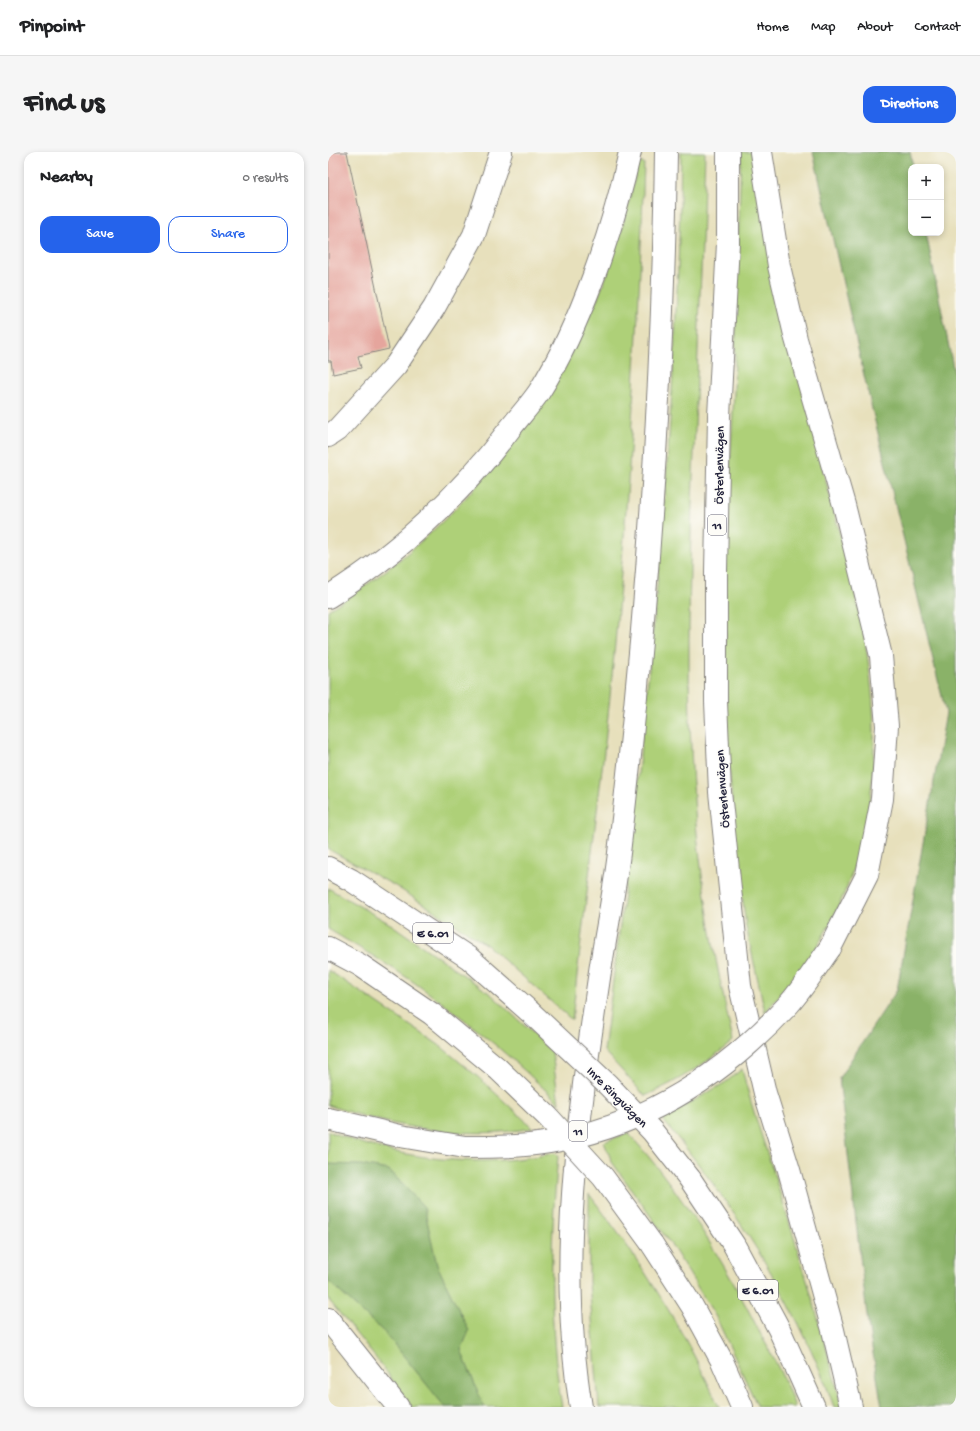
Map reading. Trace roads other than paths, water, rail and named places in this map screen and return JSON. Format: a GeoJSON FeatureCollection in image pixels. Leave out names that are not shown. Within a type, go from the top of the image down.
{"type":"FeatureCollection","features":[{"type":"Feature","properties":{"kind":"main road"},"geometry":{"type":"LineString","coordinates":[[328,436],[337,430],[396,365],[434,308],[474,234],[501,152]]}},
{"type":"Feature","properties":{"kind":"main road"},"geometry":{"type":"LineString","coordinates":[[328,597],[360,577],[431,519],[488,458],[539,392],[572,328],[605,244],[630,152]]}},
{"type":"Feature","properties":{"kind":"main road","name":"11"},"geometry":{"type":"LineString","coordinates":[[581,1407],[571,1299],[571,1207],[580,1112],[618,856],[636,701],[660,393],[666,152]]}},
{"type":"Feature","properties":{"kind":"main road","name":"Österlenvägen"},"geometry":{"type":"LineString","coordinates":[[728,152],[728,243],[719,416],[716,572],[716,702],[720,792],[740,986],[765,1094],[789,1170],[833,1330],[851,1407]]}},
{"type":"Feature","properties":{"kind":"main road"},"geometry":{"type":"LineString","coordinates":[[328,1119],[400,1136],[465,1147],[549,1142],[594,1133],[633,1118],[689,1090],[734,1057],[790,1003],[830,948],[867,875],[882,799],[887,726],[881,656],[844,505],[796,339],[780,266],[761,152]]}},
{"type":"Feature","properties":{"kind":"main road","name":"Inre Ringvägen"},"geometry":{"type":"LineString","coordinates":[[328,868],[351,880],[469,958],[529,1011],[608,1085],[653,1132],[690,1180],[734,1245],[779,1329],[814,1407]]}},
{"type":"Feature","properties":{"kind":"main road"},"geometry":{"type":"LineString","coordinates":[[328,948],[360,965],[432,1014],[497,1068],[548,1117],[603,1177],[652,1244],[692,1306],[722,1361],[742,1407]]}},
{"type":"Feature","properties":{"kind":"main road"},"geometry":{"type":"LineString","coordinates":[[328,1318],[398,1407]]}}]}
